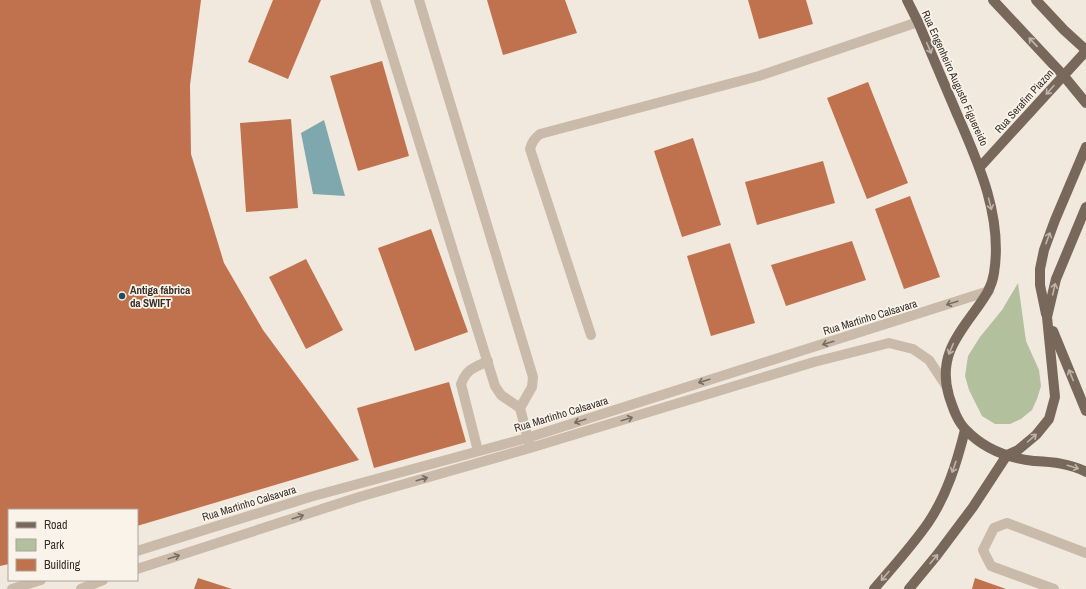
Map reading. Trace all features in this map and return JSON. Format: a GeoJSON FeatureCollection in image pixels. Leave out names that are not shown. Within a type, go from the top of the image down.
{"type":"FeatureCollection","features":[{"type":"Feature","properties":{"kind":"main road","name":"Rua Engenheiro Augusto Figuereido"},"geometry":{"type":"LineString","coordinates":[[907,0],[918,22],[980,167],[992,208],[997,246],[994,274],[989,291]]}},
{"type":"Feature","properties":{"kind":"main road"},"geometry":{"type":"LineString","coordinates":[[993,0],[1063,75],[1086,103]]}},
{"type":"Feature","properties":{"kind":"main road"},"geometry":{"type":"LineString","coordinates":[[1036,0],[1064,30],[1086,50]]}},
{"type":"Feature","properties":{"kind":"main road","name":"Rua Serafim Piazon"},"geometry":{"type":"LineString","coordinates":[[980,167],[1086,50]]}},
{"type":"Feature","properties":{"kind":"main road"},"geometry":{"type":"LineString","coordinates":[[909,589],[942,549],[973,507],[1007,455],[1018,450],[1036,435],[1049,419],[1055,397],[1047,317],[1040,285],[1040,269],[1044,250],[1055,220],[1086,147]]}},
{"type":"Feature","properties":{"kind":"main road"},"geometry":{"type":"LineString","coordinates":[[1086,207],[1056,279],[1047,317],[1086,411]]}},
{"type":"Feature","properties":{"kind":"main road"},"geometry":{"type":"LineString","coordinates":[[989,291],[955,338],[946,359],[947,387],[955,414],[965,430],[992,450],[1007,455],[1032,460],[1057,462],[1086,472]]}},
{"type":"Feature","properties":{"kind":"main road"},"geometry":{"type":"LineString","coordinates":[[874,589],[929,522],[947,487],[958,458],[965,430]]}},
{"type":"Feature","properties":{"kind":"street"},"geometry":{"type":"LineString","coordinates":[[375,0],[495,386],[501,395],[520,408],[530,448]]}},
{"type":"Feature","properties":{"kind":"street"},"geometry":{"type":"LineString","coordinates":[[419,0],[533,377],[532,387],[520,408]]}},
{"type":"Feature","properties":{"kind":"street"},"geometry":{"type":"LineString","coordinates":[[591,335],[530,149],[535,138],[540,134],[759,76],[918,22]]}},
{"type":"Feature","properties":{"kind":"street","name":"Rua Martinho Calsavara"},"geometry":{"type":"LineString","coordinates":[[138,551],[310,497],[527,438],[989,291]]}},
{"type":"Feature","properties":{"kind":"street"},"geometry":{"type":"LineString","coordinates":[[138,569],[359,497],[530,448],[814,362],[889,343],[913,349],[930,360],[947,387]]}},
{"type":"Feature","properties":{"kind":"street"},"geometry":{"type":"LineString","coordinates":[[478,451],[461,384],[464,375],[471,369],[488,362]]}},
{"type":"Feature","properties":{"kind":"street"},"geometry":{"type":"LineString","coordinates":[[1054,589],[991,566],[983,550],[994,528],[1007,523],[1086,553]]}},
{"type":"Feature","properties":{"kind":"street"},"geometry":{"type":"LineString","coordinates":[[12,589],[39,581]]}},
{"type":"Feature","properties":{"kind":"street"},"geometry":{"type":"LineString","coordinates":[[81,589],[101,581]]}},
{"type":"Feature","properties":{"kind":"green space"},"geometry":{"type":"Polygon","coordinates":[[[1018,283],[1026,341],[1039,370],[1041,386],[1032,410],[1021,419],[1010,424],[995,424],[982,416],[969,390],[965,376],[968,356],[980,337],[1002,310],[1018,283]]]}},
{"type":"Feature","properties":{"kind":"water"},"geometry":{"type":"Polygon","coordinates":[[[324,120],[345,196],[313,194],[301,133],[324,120]]]}},
{"type":"Feature","properties":{"kind":"building","name":"Antiga fábrica da SWIFT"},"geometry":{"type":"Polygon","coordinates":[[[0,0],[201,0],[190,85],[191,154],[224,263],[263,330],[359,460],[138,526],[138,509],[8,509],[8,564],[0,566],[0,0]]]}},
{"type":"Feature","properties":{"kind":"building"},"geometry":{"type":"Polygon","coordinates":[[[273,0],[321,0],[288,79],[248,62],[273,0]]]}},
{"type":"Feature","properties":{"kind":"building"},"geometry":{"type":"Polygon","coordinates":[[[487,0],[565,0],[577,33],[503,55],[487,0]]]}},
{"type":"Feature","properties":{"kind":"building"},"geometry":{"type":"Polygon","coordinates":[[[748,0],[806,0],[813,24],[759,39],[748,0]]]}},
{"type":"Feature","properties":{"kind":"building"},"geometry":{"type":"Polygon","coordinates":[[[382,61],[409,156],[358,171],[330,76],[382,61]]]}},
{"type":"Feature","properties":{"kind":"building"},"geometry":{"type":"Polygon","coordinates":[[[868,82],[908,183],[867,199],[827,98],[868,82]]]}},
{"type":"Feature","properties":{"kind":"building"},"geometry":{"type":"Polygon","coordinates":[[[291,119],[298,208],[246,212],[240,123],[291,119]]]}},
{"type":"Feature","properties":{"kind":"building"},"geometry":{"type":"Polygon","coordinates":[[[693,138],[721,225],[682,237],[654,151],[693,138]]]}},
{"type":"Feature","properties":{"kind":"building"},"geometry":{"type":"Polygon","coordinates":[[[823,161],[835,203],[757,225],[745,182],[823,161]]]}},
{"type":"Feature","properties":{"kind":"building"},"geometry":{"type":"Polygon","coordinates":[[[910,196],[940,277],[904,289],[875,209],[910,196]]]}},
{"type":"Feature","properties":{"kind":"building"},"geometry":{"type":"Polygon","coordinates":[[[431,229],[468,332],[415,351],[378,248],[431,229]]]}},
{"type":"Feature","properties":{"kind":"building"},"geometry":{"type":"Polygon","coordinates":[[[852,241],[866,280],[786,306],[771,265],[852,241]]]}},
{"type":"Feature","properties":{"kind":"building"},"geometry":{"type":"Polygon","coordinates":[[[730,243],[755,323],[711,336],[687,256],[730,243]]]}},
{"type":"Feature","properties":{"kind":"building"},"geometry":{"type":"Polygon","coordinates":[[[306,259],[343,330],[306,349],[269,277],[306,259]]]}},
{"type":"Feature","properties":{"kind":"building"},"geometry":{"type":"Polygon","coordinates":[[[449,382],[466,442],[374,468],[357,408],[449,382]]]}},
{"type":"Feature","properties":{"kind":"building"},"geometry":{"type":"Polygon","coordinates":[[[198,578],[232,589],[194,589],[198,578]]]}},
{"type":"Feature","properties":{"kind":"building"},"geometry":{"type":"Polygon","coordinates":[[[975,578],[1006,589],[972,589],[975,578]]]}},
{"type":"Feature","properties":{"kind":"place","name":"Antiga fábrica da SWIFT"},"geometry":{"type":"Point","coordinates":[122,296]}}]}
